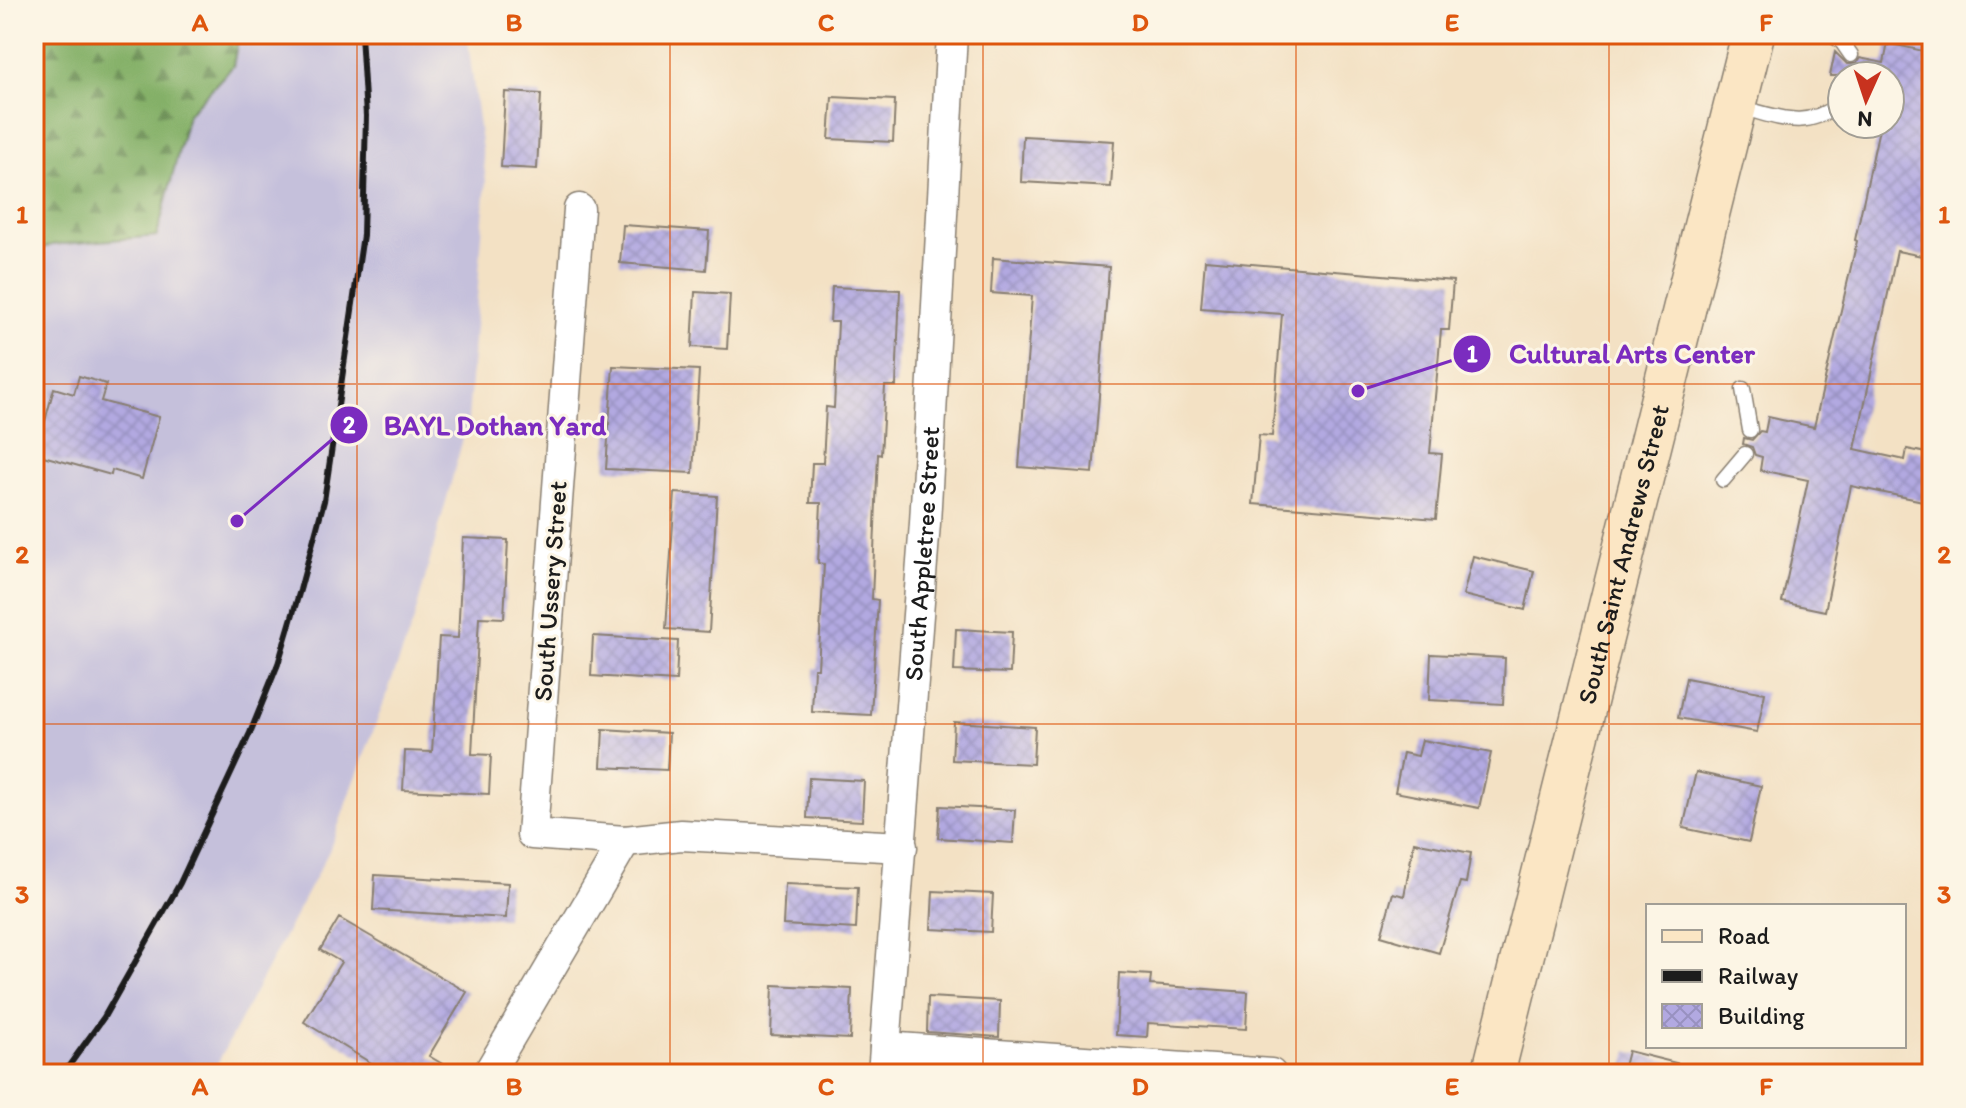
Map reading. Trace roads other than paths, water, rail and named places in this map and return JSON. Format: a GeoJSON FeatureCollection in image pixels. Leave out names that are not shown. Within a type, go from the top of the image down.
{"type":"FeatureCollection","features":[{"type":"Feature","properties":{"kind":"street","name":"South Appletree Street"},"geometry":{"type":"LineString","coordinates":[[884,1060],[925,523],[952,34]]}},
{"type":"Feature","properties":{"kind":"street","name":"South Saint Andrews Street"},"geometry":{"type":"LineString","coordinates":[[1493,1074],[1753,34]]}},
{"type":"Feature","properties":{"kind":"street","name":"South Ussery Street"},"geometry":{"type":"LineString","coordinates":[[579,209],[532,834],[625,841],[681,835],[902,847]]}},
{"type":"Feature","properties":{"kind":"street"},"geometry":{"type":"LineString","coordinates":[[488,1074],[625,841]]}},
{"type":"Feature","properties":{"kind":"street"},"geometry":{"type":"LineString","coordinates":[[884,1060],[1271,1074]]}},
{"type":"Feature","properties":{"kind":"lane"},"geometry":{"type":"LineString","coordinates":[[1831,34],[1842,42],[1851,55]]}},
{"type":"Feature","properties":{"kind":"lane"},"geometry":{"type":"LineString","coordinates":[[1735,106],[1801,121],[1826,114]]}},
{"type":"Feature","properties":{"kind":"lane"},"geometry":{"type":"LineString","coordinates":[[1743,389],[1750,430]]}},
{"type":"Feature","properties":{"kind":"lane"},"geometry":{"type":"LineString","coordinates":[[1723,480],[1745,454]]}},
{"type":"Feature","properties":{"kind":"railway"},"geometry":{"type":"LineString","coordinates":[[63,1074],[104,1017],[180,883],[250,733],[278,664],[300,590],[324,501],[363,235],[366,116],[361,34]]}},
{"type":"Feature","properties":{"kind":"place","name":"Cultural Arts Center"},"geometry":{"type":"Point","coordinates":[1358,391]}},
{"type":"Feature","properties":{"kind":"place","name":"BAYL Dothan Yard"},"geometry":{"type":"Point","coordinates":[237,521]}}]}
